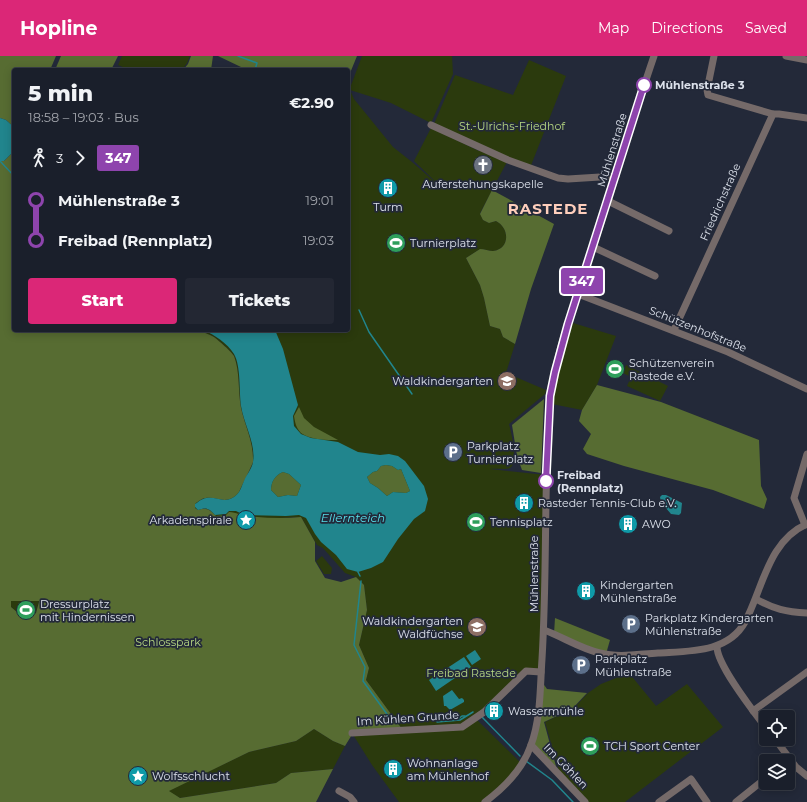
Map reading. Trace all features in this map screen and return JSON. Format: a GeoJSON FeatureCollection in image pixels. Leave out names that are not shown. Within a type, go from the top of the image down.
{"type":"FeatureCollection","features":[{"type":"Feature","properties":{"kind":"street","name":"Mühlenstraße"},"geometry":{"type":"LineString","coordinates":[[485,802],[497,793],[514,776],[531,745],[537,720],[544,630],[546,475],[550,396],[560,350],[654,56]]}},
{"type":"Feature","properties":{"kind":"street"},"geometry":{"type":"LineString","coordinates":[[714,56],[707,90],[708,94],[773,114],[807,118]]}},
{"type":"Feature","properties":{"kind":"street"},"geometry":{"type":"LineString","coordinates":[[786,56],[807,60]]}},
{"type":"Feature","properties":{"kind":"street","name":"Friedrichstraße"},"geometry":{"type":"LineString","coordinates":[[674,330],[773,114]]}},
{"type":"Feature","properties":{"kind":"street"},"geometry":{"type":"LineString","coordinates":[[431,125],[508,160],[558,178],[568,179],[616,176]]}},
{"type":"Feature","properties":{"kind":"street"},"geometry":{"type":"LineString","coordinates":[[608,201],[669,231]]}},
{"type":"Feature","properties":{"kind":"street"},"geometry":{"type":"LineString","coordinates":[[593,247],[655,276]]}},
{"type":"Feature","properties":{"kind":"street","name":"Schützenhofstraße"},"geometry":{"type":"LineString","coordinates":[[578,294],[737,355],[807,389]]}},
{"type":"Feature","properties":{"kind":"street"},"geometry":{"type":"LineString","coordinates":[[544,630],[591,651],[616,656],[684,652],[717,646],[729,640],[741,628],[756,599],[775,551],[787,537],[806,525],[794,498],[807,454]]}},
{"type":"Feature","properties":{"kind":"street"},"geometry":{"type":"LineString","coordinates":[[756,599],[770,607],[785,611],[807,613]]}},
{"type":"Feature","properties":{"kind":"street"},"geometry":{"type":"LineString","coordinates":[[717,646],[719,656],[726,670],[759,719]]}},
{"type":"Feature","properties":{"kind":"street","name":"Im Kühlen Grunde"},"geometry":{"type":"LineString","coordinates":[[352,733],[462,728],[484,712],[526,671],[541,672]]}},
{"type":"Feature","properties":{"kind":"street"},"geometry":{"type":"LineString","coordinates":[[753,711],[807,672]]}},
{"type":"Feature","properties":{"kind":"street","name":"Im Göhlen"},"geometry":{"type":"LineString","coordinates":[[531,745],[585,802]]}},
{"type":"Feature","properties":{"kind":"street"},"geometry":{"type":"LineString","coordinates":[[795,765],[807,776]]}},
{"type":"Feature","properties":{"kind":"street"},"geometry":{"type":"LineString","coordinates":[[659,802],[691,779],[707,802]]}},
{"type":"Feature","properties":{"kind":"street"},"geometry":{"type":"LineString","coordinates":[[736,802],[744,800],[759,785]]}},
{"type":"Feature","properties":{"kind":"street"},"geometry":{"type":"LineString","coordinates":[[339,792],[350,796],[354,802]]}},
{"type":"Feature","properties":{"kind":"green space"},"geometry":{"type":"Polygon","coordinates":[[[0,56],[56,56],[51,68],[12,68],[12,125],[6,120],[0,118],[0,56]]]}},
{"type":"Feature","properties":{"kind":"green space"},"geometry":{"type":"Polygon","coordinates":[[[61,56],[118,56],[112,68],[56,68],[61,56]]]}},
{"type":"Feature","properties":{"kind":"green space"},"geometry":{"type":"Polygon","coordinates":[[[122,56],[190,56],[183,68],[125,68],[118,65],[122,56]]]}},
{"type":"Feature","properties":{"kind":"green space"},"geometry":{"type":"Polygon","coordinates":[[[191,56],[213,56],[211,68],[185,68],[191,56]]]}},
{"type":"Feature","properties":{"kind":"green space"},"geometry":{"type":"Polygon","coordinates":[[[218,56],[357,56],[350,73],[350,68],[241,67],[218,56]]]}},
{"type":"Feature","properties":{"kind":"green space"},"geometry":{"type":"Polygon","coordinates":[[[362,56],[452,56],[453,74],[431,123],[391,103],[350,90],[362,56]]]}},
{"type":"Feature","properties":{"kind":"green space"},"geometry":{"type":"Polygon","coordinates":[[[529,60],[566,76],[530,168],[508,160],[480,213],[483,220],[489,223],[496,221],[504,228],[506,238],[503,246],[493,251],[480,249],[466,258],[480,285],[490,326],[500,329],[503,337],[515,344],[506,373],[546,390],[545,394],[509,424],[514,447],[513,465],[508,469],[490,469],[546,475],[544,623],[540,670],[526,670],[469,723],[476,719],[520,762],[518,770],[504,787],[485,802],[399,802],[372,765],[352,733],[403,730],[440,725],[402,729],[366,680],[369,668],[359,645],[367,610],[364,585],[356,577],[345,573],[323,548],[317,545],[301,517],[246,520],[215,516],[210,510],[204,508],[198,510],[195,508],[194,504],[202,499],[212,498],[225,500],[234,497],[241,487],[253,462],[251,441],[241,408],[237,368],[234,356],[214,337],[202,332],[350,332],[350,90],[354,99],[393,147],[442,188],[414,161],[431,128],[479,151],[483,148],[434,124],[455,75],[513,95],[529,60]]]}},
{"type":"Feature","properties":{"kind":"green space","name":"Schlosspark"},"geometry":{"type":"Polygon","coordinates":[[[12,153],[12,332],[202,332],[214,337],[233,354],[236,362],[241,408],[251,441],[253,462],[239,492],[234,497],[225,500],[212,498],[202,499],[195,504],[195,508],[198,510],[208,510],[216,516],[226,515],[229,512],[245,516],[281,518],[301,517],[315,542],[315,561],[325,578],[341,582],[356,577],[364,585],[367,610],[359,645],[369,668],[366,680],[402,729],[353,733],[345,746],[333,741],[314,729],[296,741],[249,752],[169,791],[180,798],[276,783],[291,773],[333,769],[316,802],[0,802],[0,161],[4,161],[12,153]],[[11,601],[11,607],[24,618],[36,613],[39,601],[11,601]]]}},
{"type":"Feature","properties":{"kind":"green space"},"geometry":{"type":"Polygon","coordinates":[[[492,190],[554,224],[531,289],[515,344],[503,337],[500,329],[490,326],[480,285],[466,258],[480,249],[493,251],[499,249],[505,242],[506,233],[501,224],[496,221],[489,223],[483,220],[480,214],[492,190]]]}},
{"type":"Feature","properties":{"kind":"green space"},"geometry":{"type":"Polygon","coordinates":[[[573,323],[616,336],[597,385],[582,410],[552,404],[558,374],[573,323]]]}},
{"type":"Feature","properties":{"kind":"green space"},"geometry":{"type":"Polygon","coordinates":[[[626,365],[668,386],[660,401],[627,386],[631,377],[623,373],[626,365]]]}},
{"type":"Feature","properties":{"kind":"green space"},"geometry":{"type":"Polygon","coordinates":[[[597,385],[661,402],[759,440],[761,486],[767,499],[764,509],[713,490],[624,466],[587,454],[583,449],[591,434],[579,421],[582,410],[597,385]]]}},
{"type":"Feature","properties":{"kind":"green space"},"geometry":{"type":"Polygon","coordinates":[[[544,399],[541,473],[522,470],[517,456],[512,425],[544,399]]]}},
{"type":"Feature","properties":{"kind":"green space"},"geometry":{"type":"Polygon","coordinates":[[[299,407],[304,418],[314,427],[338,440],[324,440],[301,433],[295,423],[294,416],[299,407]]]}},
{"type":"Feature","properties":{"kind":"green space"},"geometry":{"type":"Polygon","coordinates":[[[381,466],[392,466],[398,470],[401,469],[410,491],[406,493],[393,492],[387,496],[370,483],[367,477],[373,472],[377,471],[381,466]]]}},
{"type":"Feature","properties":{"kind":"green space"},"geometry":{"type":"Polygon","coordinates":[[[283,472],[289,474],[301,485],[297,496],[288,495],[278,497],[271,490],[274,479],[283,472]]]}},
{"type":"Feature","properties":{"kind":"green space"},"geometry":{"type":"Polygon","coordinates":[[[322,556],[332,568],[331,574],[324,574],[316,561],[322,556]]]}},
{"type":"Feature","properties":{"kind":"green space","name":"Dressurplatz mit Hindernissen"},"geometry":{"type":"Polygon","coordinates":[[[11,601],[39,601],[36,613],[24,618],[11,607],[11,601]]]}},
{"type":"Feature","properties":{"kind":"green space"},"geometry":{"type":"Polygon","coordinates":[[[555,618],[610,640],[606,654],[554,634],[555,618]]]}},
{"type":"Feature","properties":{"kind":"green space"},"geometry":{"type":"Polygon","coordinates":[[[629,673],[656,706],[687,684],[723,727],[625,802],[588,802],[559,771],[545,722],[573,709],[588,693],[601,684],[629,673]]]}},
{"type":"Feature","properties":{"kind":"green space"},"geometry":{"type":"Polygon","coordinates":[[[542,682],[547,689],[587,693],[572,709],[544,722],[557,770],[533,745],[542,682]]]}},
{"type":"Feature","properties":{"kind":"green space"},"geometry":{"type":"Polygon","coordinates":[[[314,729],[333,741],[345,746],[333,769],[291,773],[276,783],[180,798],[168,791],[249,752],[296,741],[314,729]]]}},
{"type":"Feature","properties":{"kind":"water"},"geometry":{"type":"Polygon","coordinates":[[[0,118],[6,120],[12,125],[12,153],[4,161],[0,161],[0,118]]]}},
{"type":"Feature","properties":{"kind":"water","name":"Ellernteich"},"geometry":{"type":"Polygon","coordinates":[[[207,332],[276,332],[283,349],[298,405],[293,416],[294,426],[301,434],[311,438],[338,442],[358,452],[398,456],[405,461],[424,486],[428,499],[425,511],[414,519],[398,539],[383,562],[358,572],[347,569],[336,555],[321,542],[306,518],[299,515],[244,515],[236,511],[229,511],[226,514],[215,515],[207,509],[198,510],[195,507],[195,504],[203,499],[213,498],[226,500],[234,497],[240,491],[253,462],[253,448],[242,413],[238,365],[231,350],[216,337],[207,332]],[[381,466],[377,471],[373,472],[367,477],[370,483],[387,496],[393,492],[406,493],[410,491],[401,469],[398,470],[392,466],[381,466]],[[283,472],[274,479],[271,490],[278,497],[288,495],[297,496],[301,485],[289,474],[283,472]]]}},
{"type":"Feature","properties":{"kind":"water"},"geometry":{"type":"Polygon","coordinates":[[[662,495],[666,495],[682,503],[681,513],[679,515],[671,514],[661,500],[660,497],[662,495]]]}},
{"type":"Feature","properties":{"kind":"water"},"geometry":{"type":"Polygon","coordinates":[[[475,650],[481,659],[472,665],[466,656],[475,650]]]}},
{"type":"Feature","properties":{"kind":"water"},"geometry":{"type":"Polygon","coordinates":[[[464,657],[471,667],[436,691],[429,680],[464,657]]]}},
{"type":"Feature","properties":{"kind":"water"},"geometry":{"type":"Polygon","coordinates":[[[452,690],[459,699],[462,698],[464,700],[464,702],[450,710],[444,706],[443,696],[452,690]]]}},
{"type":"Feature","properties":{"kind":"waterway"},"geometry":{"type":"LineString","coordinates":[[238,56],[257,63],[256,68]]}},
{"type":"Feature","properties":{"kind":"waterway"},"geometry":{"type":"LineString","coordinates":[[0,161],[12,174]]}},
{"type":"Feature","properties":{"kind":"waterway"},"geometry":{"type":"LineString","coordinates":[[359,310],[369,332],[412,394]]}},
{"type":"Feature","properties":{"kind":"waterway"},"geometry":{"type":"LineString","coordinates":[[358,572],[360,576]]}},
{"type":"Feature","properties":{"kind":"waterway"},"geometry":{"type":"LineString","coordinates":[[361,581],[354,645],[365,667],[363,681],[392,721]]}},
{"type":"Feature","properties":{"kind":"waterway"},"geometry":{"type":"LineString","coordinates":[[435,718],[437,722],[460,720],[473,712]]}},
{"type":"Feature","properties":{"kind":"waterway"},"geometry":{"type":"LineString","coordinates":[[457,720],[462,716],[465,716]]}},
{"type":"Feature","properties":{"kind":"waterway"},"geometry":{"type":"LineString","coordinates":[[482,717],[520,756]]}},
{"type":"Feature","properties":{"kind":"waterway"},"geometry":{"type":"LineString","coordinates":[[526,761],[552,780],[573,802]]}},
{"type":"Feature","properties":{"kind":"bus line","name":"347"},"geometry":{"type":"LineString","coordinates":[[546,481],[550,396],[555,372],[568,324],[616,178],[644,85]]}},
{"type":"Feature","properties":{"kind":"place","name":"Mühlenstraße 3"},"geometry":{"type":"Point","coordinates":[644,85]}},
{"type":"Feature","properties":{"kind":"place","name":"Auferstehungskapelle"},"geometry":{"type":"Point","coordinates":[483,165]}},
{"type":"Feature","properties":{"kind":"place","name":"Turm"},"geometry":{"type":"Point","coordinates":[388,188]}},
{"type":"Feature","properties":{"kind":"place","name":"Turnierplatz"},"geometry":{"type":"Point","coordinates":[396,243]}},
{"type":"Feature","properties":{"kind":"place","name":"Schützenverein Rastede e.V."},"geometry":{"type":"Point","coordinates":[615,369]}},
{"type":"Feature","properties":{"kind":"place","name":"Waldkindergarten"},"geometry":{"type":"Point","coordinates":[507,381]}},
{"type":"Feature","properties":{"kind":"place","name":"Parkplatz Turnierplatz"},"geometry":{"type":"Point","coordinates":[453,452]}},
{"type":"Feature","properties":{"kind":"place","name":"Freibad (Rennplatz)"},"geometry":{"type":"Point","coordinates":[546,481]}},
{"type":"Feature","properties":{"kind":"place","name":"Rasteder Tennis-Club e.V."},"geometry":{"type":"Point","coordinates":[524,503]}},
{"type":"Feature","properties":{"kind":"place","name":"Arkadenspirale"},"geometry":{"type":"Point","coordinates":[246,520]}},
{"type":"Feature","properties":{"kind":"place","name":"Tennisplatz"},"geometry":{"type":"Point","coordinates":[476,522]}},
{"type":"Feature","properties":{"kind":"place","name":"AWO"},"geometry":{"type":"Point","coordinates":[628,524]}},
{"type":"Feature","properties":{"kind":"place","name":"Kindergarten Mühlenstraße"},"geometry":{"type":"Point","coordinates":[586,591]}},
{"type":"Feature","properties":{"kind":"place","name":"Dressurplatz mit Hindernissen"},"geometry":{"type":"Point","coordinates":[26,610]}},
{"type":"Feature","properties":{"kind":"place","name":"Parkplatz Kindergarten Mühlenstraße"},"geometry":{"type":"Point","coordinates":[631,624]}},
{"type":"Feature","properties":{"kind":"place","name":"Waldkindergarten Waldfüchse"},"geometry":{"type":"Point","coordinates":[477,627]}},
{"type":"Feature","properties":{"kind":"place","name":"Parkplatz Mühlenstraße"},"geometry":{"type":"Point","coordinates":[581,665]}},
{"type":"Feature","properties":{"kind":"place","name":"Wassermühle"},"geometry":{"type":"Point","coordinates":[494,711]}},
{"type":"Feature","properties":{"kind":"place","name":"TCH Sport Center"},"geometry":{"type":"Point","coordinates":[590,746]}},
{"type":"Feature","properties":{"kind":"place","name":"Wohnanlage am Mühlenhof"},"geometry":{"type":"Point","coordinates":[393,769]}},
{"type":"Feature","properties":{"kind":"place","name":"Wolfsschlucht"},"geometry":{"type":"Point","coordinates":[138,776]}},
{"type":"Feature","properties":{"kind":"district","name":"RASTEDE"},"geometry":{"type":"Point","coordinates":[548,209]}},
{"type":"Feature","properties":{"kind":"park label","name":"St.-Ulrichs-Friedhof"},"geometry":{"type":"Point","coordinates":[512,126]}},
{"type":"Feature","properties":{"kind":"park label","name":"Freibad Rastede"},"geometry":{"type":"Point","coordinates":[471,673]}}]}
